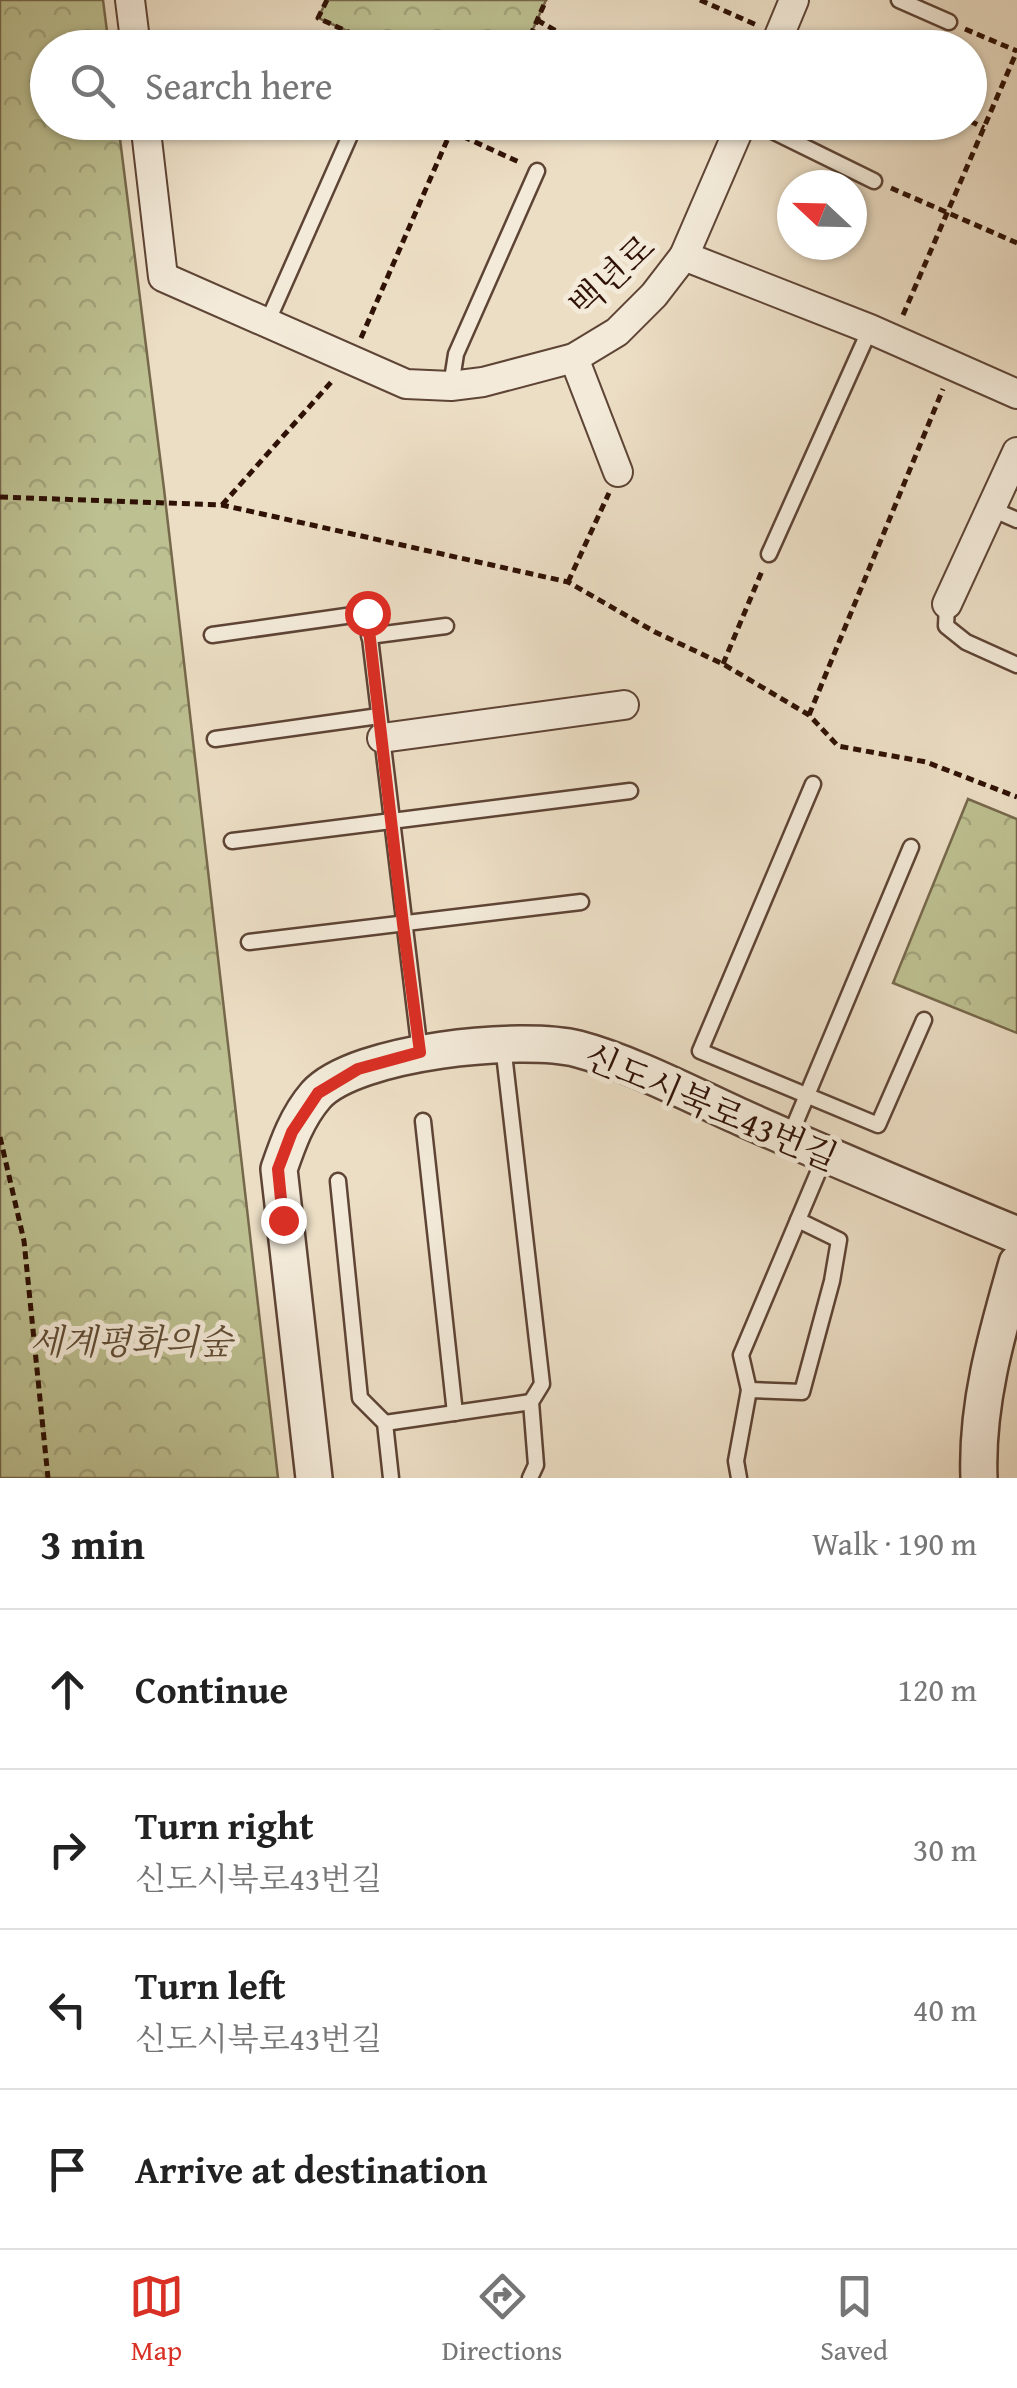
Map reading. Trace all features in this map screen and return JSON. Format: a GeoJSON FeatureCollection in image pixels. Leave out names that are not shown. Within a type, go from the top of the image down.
{"type":"FeatureCollection","features":[{"type":"Feature","properties":{"kind":"street"},"geometry":{"type":"LineString","coordinates":[[130,0],[134,30]]}},
{"type":"Feature","properties":{"kind":"street"},"geometry":{"type":"LineString","coordinates":[[782,30],[794,0]]}},
{"type":"Feature","properties":{"kind":"street","name":"백년로"},"geometry":{"type":"LineString","coordinates":[[147,140],[163,277],[406,384],[451,386],[483,382],[574,358],[616,332],[654,295],[684,256],[881,334],[1017,394]]}},
{"type":"Feature","properties":{"kind":"street"},"geometry":{"type":"LineString","coordinates":[[684,256],[734,140]]}},
{"type":"Feature","properties":{"kind":"street","name":"백년로"},"geometry":{"type":"LineString","coordinates":[[574,358],[618,472]]}},
{"type":"Feature","properties":{"kind":"street"},"geometry":{"type":"LineString","coordinates":[[948,604],[1005,514],[1017,452]]}},
{"type":"Feature","properties":{"kind":"street"},"geometry":{"type":"LineString","coordinates":[[380,727],[624,706]]}},
{"type":"Feature","properties":{"kind":"street","name":"신도시북로43번길"},"geometry":{"type":"LineString","coordinates":[[314,1478],[278,1169],[292,1132],[318,1093],[358,1069],[420,1052],[529,1042],[577,1049],[633,1069],[825,1156],[1017,1235]]}},
{"type":"Feature","properties":{"kind":"street"},"geometry":{"type":"LineString","coordinates":[[979,1478],[978,1451],[991,1352],[1017,1263]]}},
{"type":"Feature","properties":{"kind":"lane"},"geometry":{"type":"LineString","coordinates":[[900,0],[949,22]]}},
{"type":"Feature","properties":{"kind":"lane"},"geometry":{"type":"LineString","coordinates":[[266,323],[348,140]]}},
{"type":"Feature","properties":{"kind":"lane"},"geometry":{"type":"LineString","coordinates":[[791,140],[874,181]]}},
{"type":"Feature","properties":{"kind":"lane"},"geometry":{"type":"LineString","coordinates":[[451,386],[456,354],[537,171]]}},
{"type":"Feature","properties":{"kind":"lane"},"geometry":{"type":"LineString","coordinates":[[768,554],[881,334]]}},
{"type":"Feature","properties":{"kind":"lane"},"geometry":{"type":"LineString","coordinates":[[948,604],[946,626],[966,642],[1017,665]]}},
{"type":"Feature","properties":{"kind":"lane"},"geometry":{"type":"LineString","coordinates":[[212,635],[367,613],[420,1052]]}},
{"type":"Feature","properties":{"kind":"lane"},"geometry":{"type":"LineString","coordinates":[[370,636],[446,626]]}},
{"type":"Feature","properties":{"kind":"lane"},"geometry":{"type":"LineString","coordinates":[[215,739],[380,727]]}},
{"type":"Feature","properties":{"kind":"lane"},"geometry":{"type":"LineString","coordinates":[[813,784],[700,1052],[878,1126],[924,1020]]}},
{"type":"Feature","properties":{"kind":"lane"},"geometry":{"type":"LineString","coordinates":[[232,841],[630,791]]}},
{"type":"Feature","properties":{"kind":"lane"},"geometry":{"type":"LineString","coordinates":[[789,1138],[911,847]]}},
{"type":"Feature","properties":{"kind":"lane"},"geometry":{"type":"LineString","coordinates":[[248,942],[581,902]]}},
{"type":"Feature","properties":{"kind":"lane"},"geometry":{"type":"LineString","coordinates":[[503,1045],[542,1384],[531,1402],[536,1465],[530,1478]]}},
{"type":"Feature","properties":{"kind":"lane"},"geometry":{"type":"LineString","coordinates":[[423,1121],[455,1413]]}},
{"type":"Feature","properties":{"kind":"lane"},"geometry":{"type":"LineString","coordinates":[[739,1478],[736,1462],[750,1390],[741,1356],[825,1156]]}},
{"type":"Feature","properties":{"kind":"lane"},"geometry":{"type":"LineString","coordinates":[[338,1181],[360,1398],[384,1422],[390,1478]]}},
{"type":"Feature","properties":{"kind":"lane"},"geometry":{"type":"LineString","coordinates":[[750,1390],[802,1392],[840,1240],[798,1220]]}},
{"type":"Feature","properties":{"kind":"lane"},"geometry":{"type":"LineString","coordinates":[[384,1422],[531,1402]]}},
{"type":"Feature","properties":{"kind":"path"},"geometry":{"type":"LineString","coordinates":[[327,0],[318,18],[344,30]]}},
{"type":"Feature","properties":{"kind":"path"},"geometry":{"type":"LineString","coordinates":[[533,30],[546,0]]}},
{"type":"Feature","properties":{"kind":"path"},"geometry":{"type":"LineString","coordinates":[[538,20],[555,30]]}},
{"type":"Feature","properties":{"kind":"path"},"geometry":{"type":"LineString","coordinates":[[949,22],[968,30]]}},
{"type":"Feature","properties":{"kind":"path"},"geometry":{"type":"LineString","coordinates":[[987,38],[1017,51],[987,121]]}},
{"type":"Feature","properties":{"kind":"path"},"geometry":{"type":"LineString","coordinates":[[1006,76],[1017,81]]}},
{"type":"Feature","properties":{"kind":"path"},"geometry":{"type":"LineString","coordinates":[[222,504],[351,360],[447,140]]}},
{"type":"Feature","properties":{"kind":"path"},"geometry":{"type":"LineString","coordinates":[[470,140],[537,171]]}},
{"type":"Feature","properties":{"kind":"path"},"geometry":{"type":"LineString","coordinates":[[881,334],[947,212],[979,140]]}},
{"type":"Feature","properties":{"kind":"path"},"geometry":{"type":"LineString","coordinates":[[874,181],[1017,243]]}},
{"type":"Feature","properties":{"kind":"path"},"geometry":{"type":"LineString","coordinates":[[809,714],[953,366]]}},
{"type":"Feature","properties":{"kind":"path"},"geometry":{"type":"LineString","coordinates":[[568,582],[618,472]]}},
{"type":"Feature","properties":{"kind":"path"},"geometry":{"type":"LineString","coordinates":[[0,497],[222,504],[568,582],[809,714],[838,746],[926,762],[1017,797]]}},
{"type":"Feature","properties":{"kind":"path"},"geometry":{"type":"LineString","coordinates":[[723,664],[768,554]]}},
{"type":"Feature","properties":{"kind":"path"},"geometry":{"type":"LineString","coordinates":[[0,1136],[24,1241],[48,1478]]}},
{"type":"Feature","properties":{"kind":"green space","name":"세계평화의숲"},"geometry":{"type":"Polygon","coordinates":[[[0,0],[103,0],[107,30],[30,30],[30,140],[120,140],[278,1478],[0,1478],[0,0]]]}},
{"type":"Feature","properties":{"kind":"green space"},"geometry":{"type":"Polygon","coordinates":[[[327,0],[546,0],[533,30],[345,30],[318,18],[327,0]]]}},
{"type":"Feature","properties":{"kind":"green space"},"geometry":{"type":"Polygon","coordinates":[[[968,799],[1017,819],[1017,1033],[893,983],[968,799]]]}},
{"type":"Feature","properties":{"kind":"route"},"geometry":{"type":"LineString","coordinates":[[283,1220],[278,1169],[292,1132],[318,1093],[358,1069],[420,1052],[367,613]]}}]}
